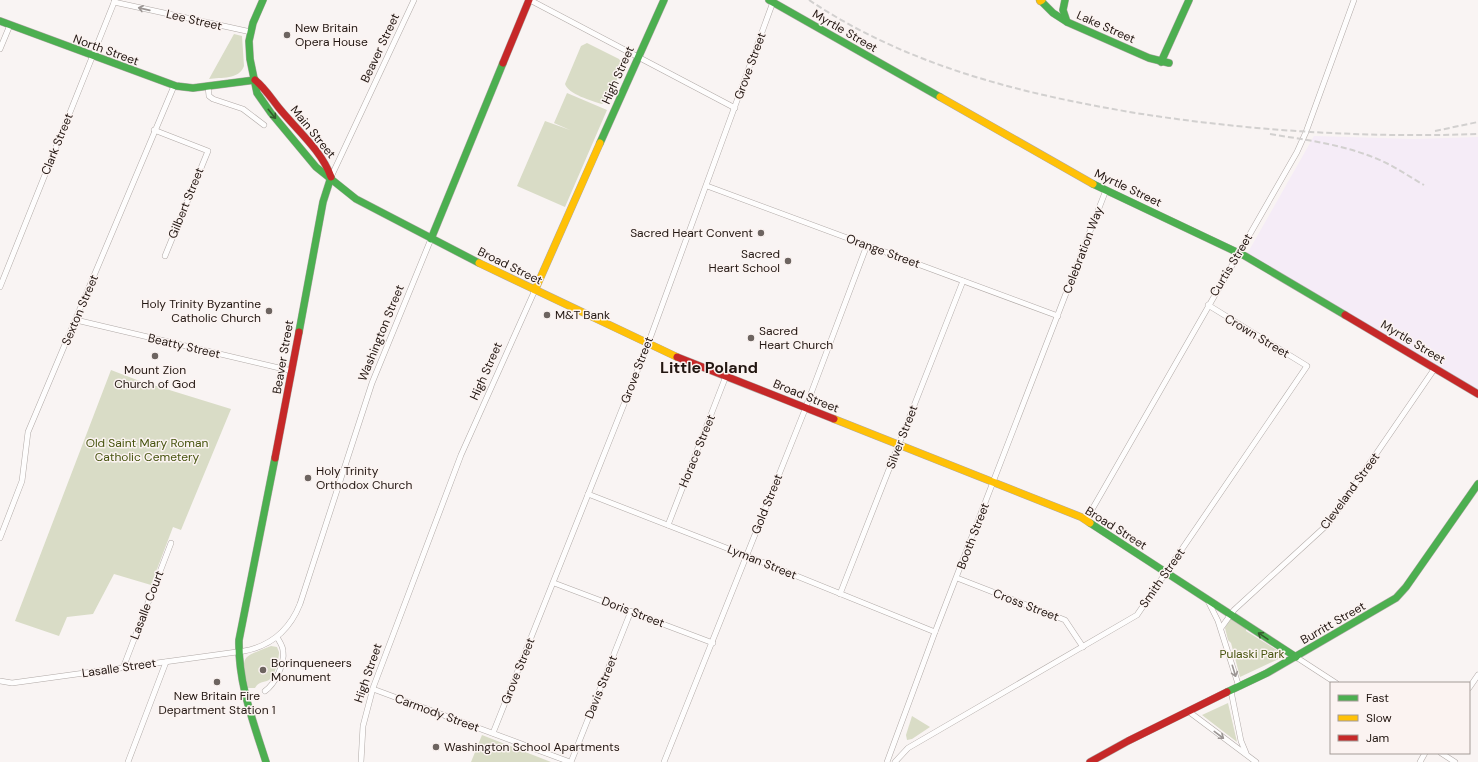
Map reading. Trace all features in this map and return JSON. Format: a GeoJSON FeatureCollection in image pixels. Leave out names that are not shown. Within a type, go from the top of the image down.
{"type":"FeatureCollection","features":[{"type":"Feature","properties":{"kind":"main road","name":"Main Street"},"geometry":{"type":"LineString","coordinates":[[263,0],[251,32],[250,54],[256,80],[256,92],[268,110],[316,167],[331,177]]}},
{"type":"Feature","properties":{"kind":"main road","name":"Washington Street"},"geometry":{"type":"LineString","coordinates":[[431,239],[529,0]]}},
{"type":"Feature","properties":{"kind":"main road","name":"High Street"},"geometry":{"type":"LineString","coordinates":[[535,290],[664,0]]}},
{"type":"Feature","properties":{"kind":"main road","name":"Lake Street"},"geometry":{"type":"LineString","coordinates":[[1041,0],[1053,13],[1067,22],[1149,58],[1165,62],[1189,0]]}},
{"type":"Feature","properties":{"kind":"main road"},"geometry":{"type":"LineString","coordinates":[[1065,0],[1063,9],[1067,22]]}},
{"type":"Feature","properties":{"kind":"main road","name":"Myrtle Street"},"geometry":{"type":"LineString","coordinates":[[771,1],[1072,173],[1239,253],[1478,394]]}},
{"type":"Feature","properties":{"kind":"main road","name":"North Street"},"geometry":{"type":"LineString","coordinates":[[0,21],[174,86],[187,88],[256,80]]}},
{"type":"Feature","properties":{"kind":"main road","name":"Broad Street"},"geometry":{"type":"LineString","coordinates":[[331,177],[359,200],[431,239],[648,344],[1086,520],[1296,657]]}},
{"type":"Feature","properties":{"kind":"main road","name":"Beaver Street"},"geometry":{"type":"LineString","coordinates":[[266,762],[243,692],[238,652],[241,628],[292,371],[323,202],[331,177]]}},
{"type":"Feature","properties":{"kind":"main road","name":"Burritt Street"},"geometry":{"type":"LineString","coordinates":[[1090,762],[1120,745],[1188,711],[1231,692],[1296,657],[1386,604],[1400,594],[1478,484]]}},
{"type":"Feature","properties":{"kind":"street","name":"Beaver Street"},"geometry":{"type":"LineString","coordinates":[[331,177],[414,0]]}},
{"type":"Feature","properties":{"kind":"street"},"geometry":{"type":"LineString","coordinates":[[529,0],[735,108]]}},
{"type":"Feature","properties":{"kind":"street","name":"Curtis Street"},"geometry":{"type":"LineString","coordinates":[[1086,520],[1303,139],[1354,0]]}},
{"type":"Feature","properties":{"kind":"street","name":"Lee Street"},"geometry":{"type":"LineString","coordinates":[[114,1],[251,32]]}},
{"type":"Feature","properties":{"kind":"street","name":"Clark Street"},"geometry":{"type":"LineString","coordinates":[[0,287],[114,1]]}},
{"type":"Feature","properties":{"kind":"street","name":"Grove Street"},"geometry":{"type":"LineString","coordinates":[[493,733],[648,344],[735,108],[771,1]]}},
{"type":"Feature","properties":{"kind":"street"},"geometry":{"type":"LineString","coordinates":[[0,49],[10,25]]}},
{"type":"Feature","properties":{"kind":"street","name":"Sexton Street"},"geometry":{"type":"LineString","coordinates":[[0,538],[22,481],[28,432],[154,130],[174,86]]}},
{"type":"Feature","properties":{"kind":"street"},"geometry":{"type":"LineString","coordinates":[[208,86],[209,94],[212,99],[242,108],[264,125]]}},
{"type":"Feature","properties":{"kind":"street","name":"Gilbert Street"},"geometry":{"type":"LineString","coordinates":[[154,130],[208,151],[165,256]]}},
{"type":"Feature","properties":{"kind":"street","name":"Orange Street"},"geometry":{"type":"LineString","coordinates":[[707,186],[1058,316]]}},
{"type":"Feature","properties":{"kind":"street","name":"Celebration Way"},"geometry":{"type":"LineString","coordinates":[[1060,310],[1106,190]]}},
{"type":"Feature","properties":{"kind":"street","name":"Washington Street"},"geometry":{"type":"LineString","coordinates":[[238,652],[257,648],[277,637],[290,623],[300,604],[372,383],[431,239]]}},
{"type":"Feature","properties":{"kind":"street","name":"Gold Street"},"geometry":{"type":"LineString","coordinates":[[664,762],[713,643],[867,245]]}},
{"type":"Feature","properties":{"kind":"street","name":"Silver Street"},"geometry":{"type":"LineString","coordinates":[[840,594],[963,281]]}},
{"type":"Feature","properties":{"kind":"street","name":"High Street"},"geometry":{"type":"LineString","coordinates":[[361,762],[363,726],[372,689],[464,449],[535,290]]}},
{"type":"Feature","properties":{"kind":"street","name":"Crown Street"},"geometry":{"type":"LineString","coordinates":[[1208,305],[1307,366]]}},
{"type":"Feature","properties":{"kind":"street","name":"Booth Street"},"geometry":{"type":"LineString","coordinates":[[887,762],[935,632],[1060,310]]}},
{"type":"Feature","properties":{"kind":"street","name":"Beatty Street"},"geometry":{"type":"LineString","coordinates":[[76,320],[292,371]]}},
{"type":"Feature","properties":{"kind":"street","name":"Smith Street"},"geometry":{"type":"LineString","coordinates":[[895,762],[908,748],[1137,615],[1307,366]]}},
{"type":"Feature","properties":{"kind":"street","name":"Cleveland Street"},"geometry":{"type":"LineString","coordinates":[[1230,614],[1328,524],[1435,368]]}},
{"type":"Feature","properties":{"kind":"street","name":"Horace Street"},"geometry":{"type":"LineString","coordinates":[[668,525],[726,376]]}},
{"type":"Feature","properties":{"kind":"street","name":"Lyman Street"},"geometry":{"type":"LineString","coordinates":[[588,494],[935,632]]}},
{"type":"Feature","properties":{"kind":"street","name":"Lasalle Court"},"geometry":{"type":"LineString","coordinates":[[123,668],[170,543]]}},
{"type":"Feature","properties":{"kind":"street","name":"Cross Street"},"geometry":{"type":"LineString","coordinates":[[957,578],[1065,620],[1083,647]]}},
{"type":"Feature","properties":{"kind":"street","name":"Doris Street"},"geometry":{"type":"LineString","coordinates":[[554,583],[713,643]]}},
{"type":"Feature","properties":{"kind":"street"},"geometry":{"type":"LineString","coordinates":[[1208,601],[1221,628],[1239,687]]}},
{"type":"Feature","properties":{"kind":"street","name":"Davis Street"},"geometry":{"type":"LineString","coordinates":[[571,762],[631,611]]}},
{"type":"Feature","properties":{"kind":"street"},"geometry":{"type":"LineString","coordinates":[[1221,628],[1230,614]]}},
{"type":"Feature","properties":{"kind":"street"},"geometry":{"type":"LineString","coordinates":[[265,691],[275,679],[283,656],[282,648],[277,637]]}},
{"type":"Feature","properties":{"kind":"street","name":"Lasalle Street"},"geometry":{"type":"LineString","coordinates":[[0,681],[12,683],[238,652]]}},
{"type":"Feature","properties":{"kind":"street","name":"Broad Street"},"geometry":{"type":"LineString","coordinates":[[1296,657],[1334,682]]}},
{"type":"Feature","properties":{"kind":"street"},"geometry":{"type":"LineString","coordinates":[[128,762],[166,662]]}},
{"type":"Feature","properties":{"kind":"street"},"geometry":{"type":"LineString","coordinates":[[1470,687],[1478,676]]}},
{"type":"Feature","properties":{"kind":"street","name":"Carmody Street"},"geometry":{"type":"LineString","coordinates":[[372,689],[571,762]]}},
{"type":"Feature","properties":{"kind":"street"},"geometry":{"type":"LineString","coordinates":[[1231,692],[1242,744],[1254,761]]}},
{"type":"Feature","properties":{"kind":"street"},"geometry":{"type":"LineString","coordinates":[[1188,711],[1254,761]]}},
{"type":"Feature","properties":{"kind":"street"},"geometry":{"type":"LineString","coordinates":[[1443,754],[1455,762]]}},
{"type":"Feature","properties":{"kind":"shaded area"},"geometry":{"type":"Polygon","coordinates":[[[1314,136],[1414,139],[1478,137],[1478,390],[1247,254],[1314,136]]]}},
{"type":"Feature","properties":{"kind":"green space"},"geometry":{"type":"Polygon","coordinates":[[[234,34],[242,36],[244,66],[242,70],[234,76],[209,79],[234,34]]]}},
{"type":"Feature","properties":{"kind":"green space"},"geometry":{"type":"Polygon","coordinates":[[[587,43],[619,59],[623,65],[609,99],[602,104],[575,94],[567,88],[565,84],[581,46],[587,43]]]}},
{"type":"Feature","properties":{"kind":"green space"},"geometry":{"type":"Polygon","coordinates":[[[567,93],[607,110],[565,207],[517,186],[545,121],[570,130],[554,123],[567,93]]]}},
{"type":"Feature","properties":{"kind":"green space","name":"Old Saint Mary Roman Catholic Cemetery"},"geometry":{"type":"Polygon","coordinates":[[[111,370],[137,380],[231,409],[181,530],[173,527],[151,585],[114,574],[93,614],[67,617],[59,636],[15,621],[111,370]]]}},
{"type":"Feature","properties":{"kind":"green space","name":"Pulaski Park"},"geometry":{"type":"Polygon","coordinates":[[[1230,619],[1233,619],[1246,626],[1246,631],[1277,650],[1280,650],[1284,653],[1283,657],[1240,677],[1231,643],[1228,640],[1225,628],[1230,619]]]}},
{"type":"Feature","properties":{"kind":"green space"},"geometry":{"type":"Polygon","coordinates":[[[271,646],[277,647],[279,652],[273,675],[269,680],[260,683],[255,688],[248,688],[244,669],[246,659],[254,653],[271,646]]]}},
{"type":"Feature","properties":{"kind":"green space"},"geometry":{"type":"Polygon","coordinates":[[[1228,703],[1237,742],[1202,715],[1228,703]]]}},
{"type":"Feature","properties":{"kind":"green space"},"geometry":{"type":"Polygon","coordinates":[[[912,716],[930,727],[912,739],[907,740],[906,735],[912,716]]]}},
{"type":"Feature","properties":{"kind":"green space"},"geometry":{"type":"Polygon","coordinates":[[[482,735],[551,762],[471,762],[482,735]]]}},
{"type":"Feature","properties":{"kind":"railway"},"geometry":{"type":"LineString","coordinates":[[809,0],[847,23],[928,61],[970,75],[1055,98],[1142,114],[1268,129],[1352,134],[1478,134]]}},
{"type":"Feature","properties":{"kind":"railway"},"geometry":{"type":"LineString","coordinates":[[1435,131],[1478,122]]}},
{"type":"Feature","properties":{"kind":"railway"},"geometry":{"type":"LineString","coordinates":[[1270,134],[1323,143],[1362,153],[1388,164],[1424,185]]}},
{"type":"Feature","properties":{"kind":"traffic: fast"},"geometry":{"type":"LineString","coordinates":[[263,0],[253,23],[249,41],[250,59],[257,93],[271,113],[316,167],[356,199],[479,263]]}},
{"type":"Feature","properties":{"kind":"traffic: fast"},"geometry":{"type":"LineString","coordinates":[[600,143],[664,0]]}},
{"type":"Feature","properties":{"kind":"traffic: fast"},"geometry":{"type":"LineString","coordinates":[[769,0],[940,97]]}},
{"type":"Feature","properties":{"kind":"traffic: fast"},"geometry":{"type":"LineString","coordinates":[[1040,0],[1053,13],[1067,22],[1149,58],[1169,63]]}},
{"type":"Feature","properties":{"kind":"traffic: fast"},"geometry":{"type":"LineString","coordinates":[[1065,0],[1063,10],[1067,22]]}},
{"type":"Feature","properties":{"kind":"traffic: fast"},"geometry":{"type":"LineString","coordinates":[[1161,62],[1189,0]]}},
{"type":"Feature","properties":{"kind":"traffic: fast"},"geometry":{"type":"LineString","coordinates":[[0,21],[176,86],[193,88],[255,80]]}},
{"type":"Feature","properties":{"kind":"traffic: fast"},"geometry":{"type":"LineString","coordinates":[[431,239],[503,63]]}},
{"type":"Feature","properties":{"kind":"traffic: fast"},"geometry":{"type":"LineString","coordinates":[[299,332],[323,202],[331,177]]}},
{"type":"Feature","properties":{"kind":"traffic: fast"},"geometry":{"type":"LineString","coordinates":[[1093,184],[1245,256],[1345,315]]}},
{"type":"Feature","properties":{"kind":"traffic: fast"},"geometry":{"type":"LineString","coordinates":[[266,762],[247,702],[239,656],[239,640],[275,458]]}},
{"type":"Feature","properties":{"kind":"traffic: fast"},"geometry":{"type":"LineString","coordinates":[[1227,692],[1267,673],[1396,598],[1406,587],[1478,484]]}},
{"type":"Feature","properties":{"kind":"traffic: fast"},"geometry":{"type":"LineString","coordinates":[[1090,523],[1296,657]]}},
{"type":"Feature","properties":{"kind":"traffic: slow"},"geometry":{"type":"LineString","coordinates":[[940,97],[1093,184]]}},
{"type":"Feature","properties":{"kind":"traffic: slow"},"geometry":{"type":"LineString","coordinates":[[535,290],[600,143]]}},
{"type":"Feature","properties":{"kind":"traffic: slow"},"geometry":{"type":"LineString","coordinates":[[479,263],[677,357]]}},
{"type":"Feature","properties":{"kind":"traffic: slow"},"geometry":{"type":"LineString","coordinates":[[834,419],[1081,517],[1090,523]]}},
{"type":"Feature","properties":{"kind":"traffic: jam"},"geometry":{"type":"LineString","coordinates":[[503,63],[529,0]]}},
{"type":"Feature","properties":{"kind":"traffic: jam"},"geometry":{"type":"LineString","coordinates":[[255,80],[315,149],[327,167],[331,177]]}},
{"type":"Feature","properties":{"kind":"traffic: jam"},"geometry":{"type":"LineString","coordinates":[[1345,315],[1478,394]]}},
{"type":"Feature","properties":{"kind":"traffic: jam"},"geometry":{"type":"LineString","coordinates":[[275,458],[299,332]]}},
{"type":"Feature","properties":{"kind":"traffic: jam"},"geometry":{"type":"LineString","coordinates":[[677,357],[834,419]]}},
{"type":"Feature","properties":{"kind":"traffic: jam"},"geometry":{"type":"LineString","coordinates":[[1090,762],[1128,741],[1227,692]]}},
{"type":"Feature","properties":{"kind":"place","name":"New Britain Opera House"},"geometry":{"type":"Point","coordinates":[287,35]}},
{"type":"Feature","properties":{"kind":"place","name":"Sacred Heart Convent"},"geometry":{"type":"Point","coordinates":[761,233]}},
{"type":"Feature","properties":{"kind":"place","name":"Sacred Heart School"},"geometry":{"type":"Point","coordinates":[788,261]}},
{"type":"Feature","properties":{"kind":"place","name":"Holy Trinity Byzantine Catholic Church"},"geometry":{"type":"Point","coordinates":[269,311]}},
{"type":"Feature","properties":{"kind":"place","name":"M&T Bank"},"geometry":{"type":"Point","coordinates":[547,315]}},
{"type":"Feature","properties":{"kind":"place","name":"Sacred Heart Church"},"geometry":{"type":"Point","coordinates":[751,338]}},
{"type":"Feature","properties":{"kind":"place","name":"Mount Zion Church of God"},"geometry":{"type":"Point","coordinates":[155,356]}},
{"type":"Feature","properties":{"kind":"place","name":"Holy Trinity Orthodox Church"},"geometry":{"type":"Point","coordinates":[308,478]}},
{"type":"Feature","properties":{"kind":"place","name":"Borinqueneers Monument"},"geometry":{"type":"Point","coordinates":[263,670]}},
{"type":"Feature","properties":{"kind":"place","name":"New Britain Fire Department Station 1"},"geometry":{"type":"Point","coordinates":[217,682]}},
{"type":"Feature","properties":{"kind":"place","name":"Washington School Apartments"},"geometry":{"type":"Point","coordinates":[436,747]}},
{"type":"Feature","properties":{"kind":"district","name":"Little Poland"},"geometry":{"type":"Point","coordinates":[709,367]}}]}
